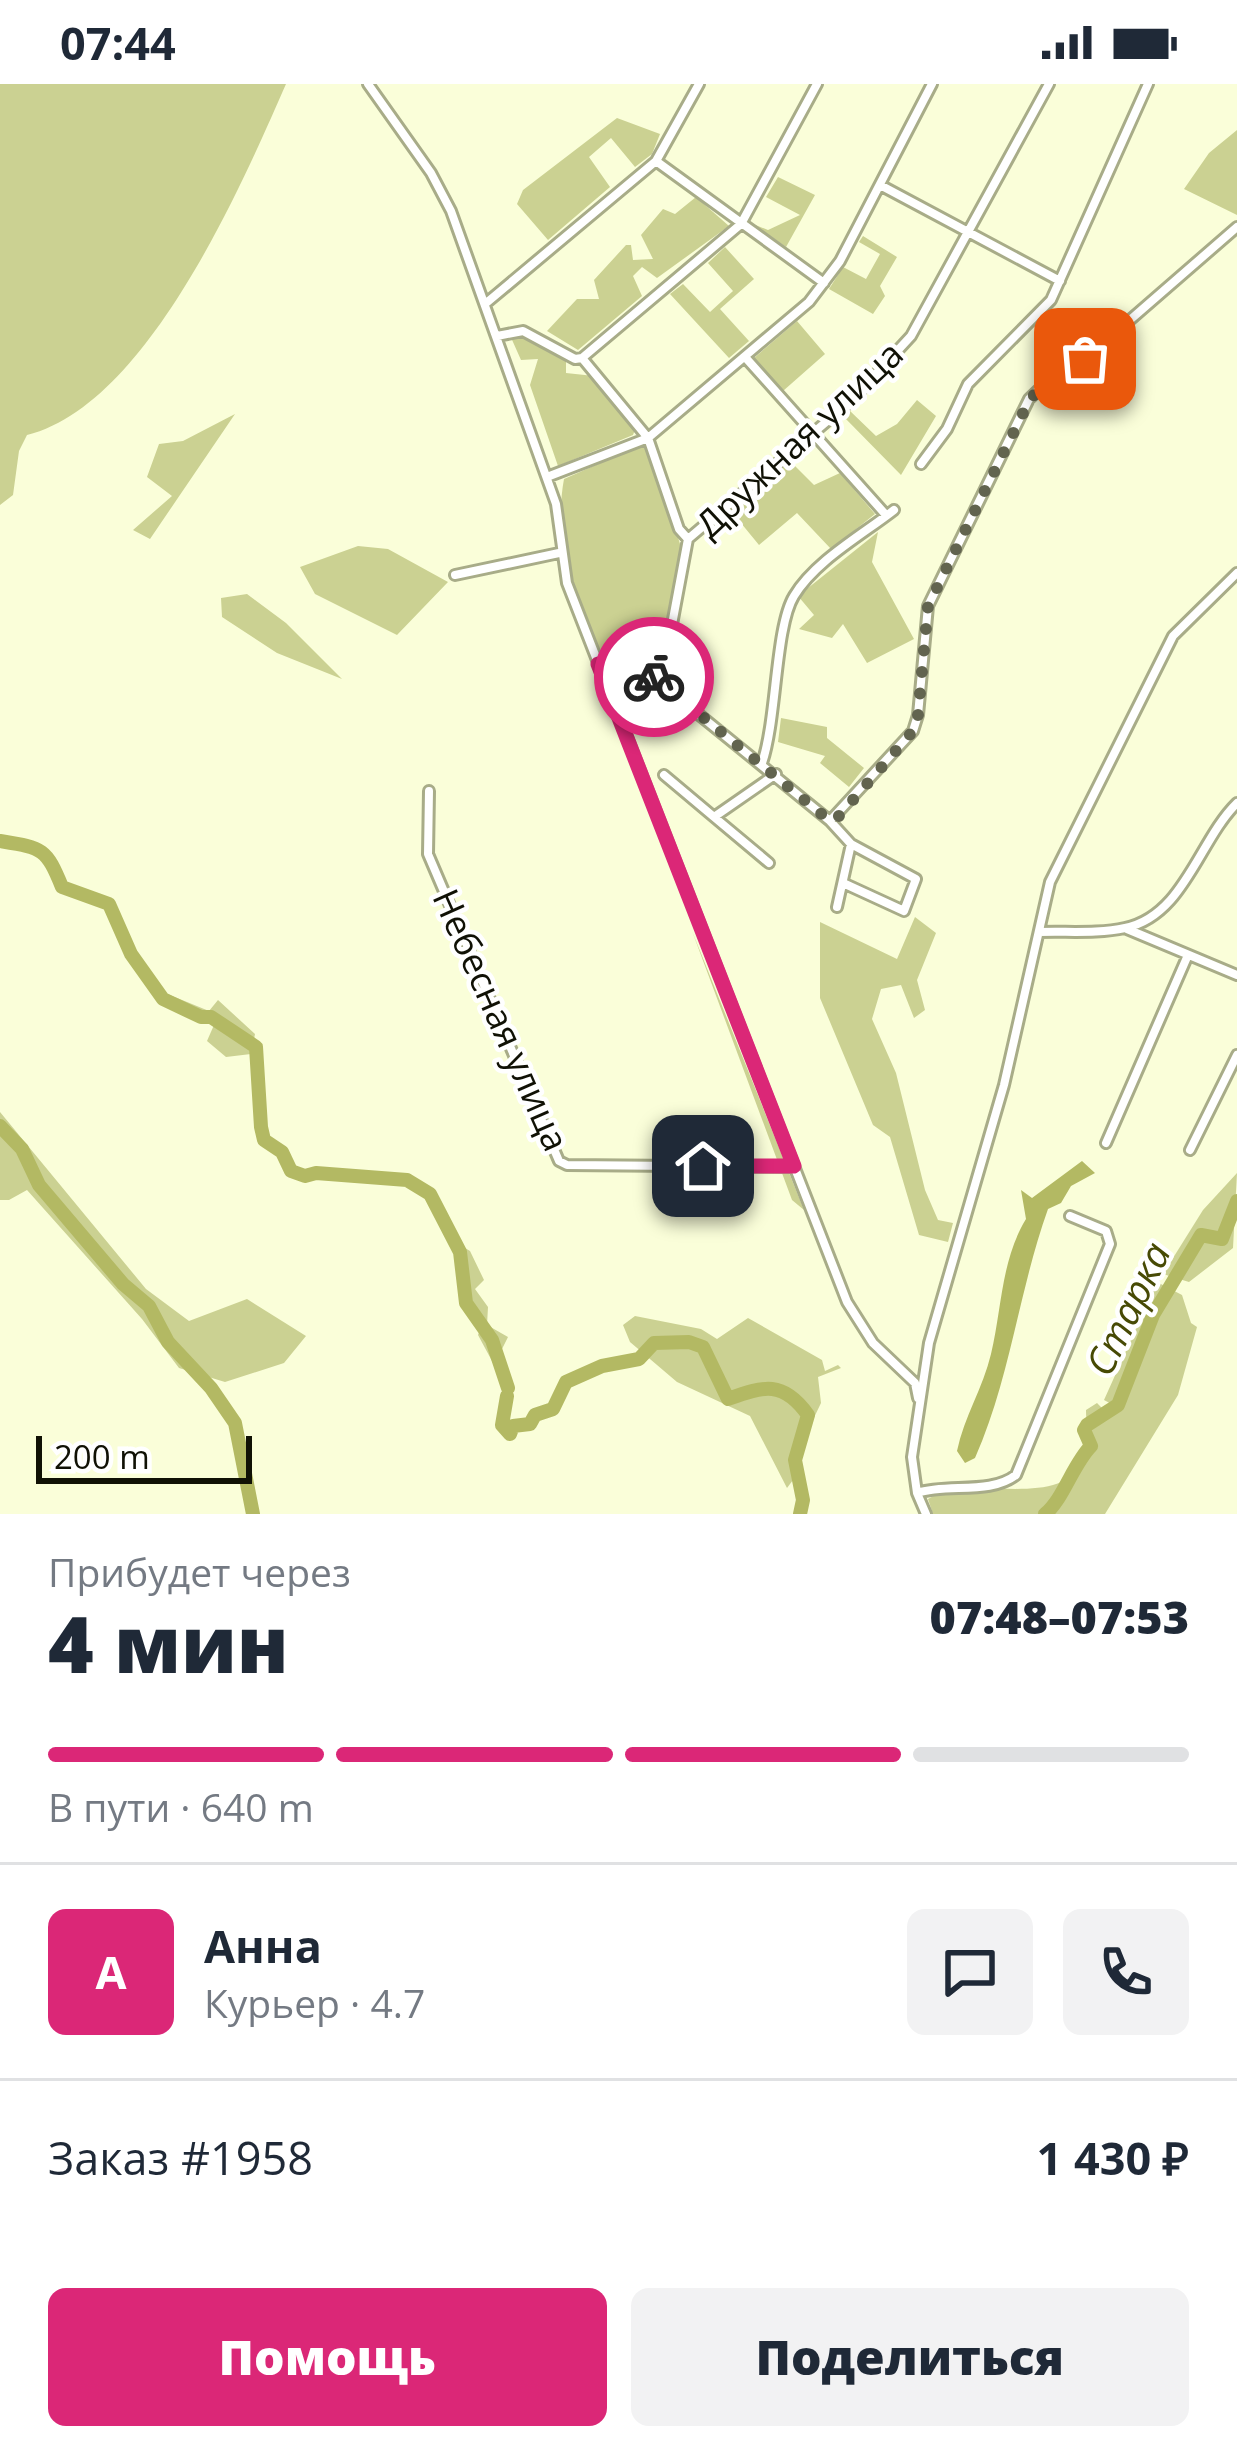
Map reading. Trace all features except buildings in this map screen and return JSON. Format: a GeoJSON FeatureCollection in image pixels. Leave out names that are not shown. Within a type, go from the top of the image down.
{"type":"FeatureCollection","features":[{"type":"Feature","properties":{"kind":"street"},"geometry":{"type":"LineString","coordinates":[[368,84],[443,194],[556,504],[559,553],[598,664],[847,1302],[873,1343],[914,1383],[918,1398]]}},
{"type":"Feature","properties":{"kind":"street"},"geometry":{"type":"LineString","coordinates":[[485,304],[656,161],[699,84]]}},
{"type":"Feature","properties":{"kind":"street"},"geometry":{"type":"LineString","coordinates":[[497,336],[523,331],[575,359],[582,358],[741,224],[817,84]]}},
{"type":"Feature","properties":{"kind":"street"},"geometry":{"type":"LineString","coordinates":[[547,477],[648,438],[824,284],[932,84]]}},
{"type":"Feature","properties":{"kind":"street","name":"Дружная улица"},"geometry":{"type":"LineString","coordinates":[[649,674],[665,662],[688,539],[813,434],[911,336],[1049,84]]}},
{"type":"Feature","properties":{"kind":"street"},"geometry":{"type":"LineString","coordinates":[[921,464],[940,440],[968,384],[1052,300],[1148,84]]}},
{"type":"Feature","properties":{"kind":"street"},"geometry":{"type":"LineString","coordinates":[[656,161],[824,284]]}},
{"type":"Feature","properties":{"kind":"street"},"geometry":{"type":"LineString","coordinates":[[880,185],[1060,281]]}},
{"type":"Feature","properties":{"kind":"street"},"geometry":{"type":"LineString","coordinates":[[830,821],[913,731],[928,606],[1030,399],[1052,377],[1085,359],[1237,227]]}},
{"type":"Feature","properties":{"kind":"street"},"geometry":{"type":"LineString","coordinates":[[745,357],[890,513],[829,561],[792,599],[770,740],[762,763]]}},
{"type":"Feature","properties":{"kind":"street"},"geometry":{"type":"LineString","coordinates":[[582,358],[648,438],[679,530],[688,539]]}},
{"type":"Feature","properties":{"kind":"street"},"geometry":{"type":"LineString","coordinates":[[455,574],[559,553]]}},
{"type":"Feature","properties":{"kind":"street"},"geometry":{"type":"LineString","coordinates":[[926,1514],[917,1493],[912,1457],[935,1311],[1004,1085],[1050,882],[1173,636],[1237,573]]}},
{"type":"Feature","properties":{"kind":"street"},"geometry":{"type":"LineString","coordinates":[[598,664],[619,660],[649,674],[762,763],[851,844],[916,879],[904,911],[842,883]]}},
{"type":"Feature","properties":{"kind":"street"},"geometry":{"type":"LineString","coordinates":[[664,775],[769,862]]}},
{"type":"Feature","properties":{"kind":"street"},"geometry":{"type":"LineString","coordinates":[[714,817],[776,775]]}},
{"type":"Feature","properties":{"kind":"street","name":"Небесная улица"},"geometry":{"type":"LineString","coordinates":[[429,791],[428,854],[559,1161],[567,1165],[794,1166]]}},
{"type":"Feature","properties":{"kind":"street"},"geometry":{"type":"LineString","coordinates":[[1126,928],[1168,903],[1237,803]]}},
{"type":"Feature","properties":{"kind":"street"},"geometry":{"type":"LineString","coordinates":[[837,907],[851,844]]}},
{"type":"Feature","properties":{"kind":"street"},"geometry":{"type":"LineString","coordinates":[[1040,932],[1126,928],[1237,975]]}},
{"type":"Feature","properties":{"kind":"street"},"geometry":{"type":"LineString","coordinates":[[1106,1143],[1188,955]]}},
{"type":"Feature","properties":{"kind":"street"},"geometry":{"type":"LineString","coordinates":[[1190,1150],[1237,1055]]}},
{"type":"Feature","properties":{"kind":"street"},"geometry":{"type":"LineString","coordinates":[[917,1493],[1003,1484],[1016,1475],[1110,1244],[1106,1231],[1070,1216]]}},
{"type":"Feature","properties":{"kind":"street"},"geometry":{"type":"LineString","coordinates":[[899,1367],[926,1357]]}},
{"type":"Feature","properties":{"kind":"shaded area"},"geometry":{"type":"Polygon","coordinates":[[[0,84],[286,84],[243,179],[184,288],[111,383],[70,416],[27,435],[19,451],[13,495],[0,505],[0,84]]]}},
{"type":"Feature","properties":{"kind":"shaded area"},"geometry":{"type":"Polygon","coordinates":[[[617,118],[660,134],[652,154],[635,167],[611,138],[589,157],[610,187],[548,240],[517,204],[523,190],[617,118]]]}},
{"type":"Feature","properties":{"kind":"shaded area"},"geometry":{"type":"Polygon","coordinates":[[[1237,130],[1237,215],[1184,189],[1209,153],[1237,130]]]}},
{"type":"Feature","properties":{"kind":"shaded area"},"geometry":{"type":"Polygon","coordinates":[[[778,177],[815,195],[786,247],[753,224],[768,230],[800,215],[766,197],[778,177]]]}},
{"type":"Feature","properties":{"kind":"shaded area"},"geometry":{"type":"Polygon","coordinates":[[[696,197],[729,226],[657,278],[642,267],[633,276],[642,296],[578,350],[547,331],[577,299],[599,299],[594,280],[626,245],[631,245],[633,260],[653,259],[641,235],[663,209],[675,214],[696,197]]]}},
{"type":"Feature","properties":{"kind":"shaded area"},"geometry":{"type":"Polygon","coordinates":[[[863,236],[897,257],[880,286],[885,296],[873,314],[829,289],[843,267],[866,279],[880,254],[859,242],[863,236]]]}},
{"type":"Feature","properties":{"kind":"shaded area"},"geometry":{"type":"Polygon","coordinates":[[[725,247],[754,279],[720,309],[749,341],[729,358],[670,294],[683,284],[710,312],[733,291],[708,263],[725,247]]]}},
{"type":"Feature","properties":{"kind":"shaded area"},"geometry":{"type":"Polygon","coordinates":[[[797,321],[825,354],[783,391],[754,358],[797,321]]]}},
{"type":"Feature","properties":{"kind":"shaded area"},"geometry":{"type":"Polygon","coordinates":[[[524,332],[566,356],[566,373],[594,376],[636,427],[633,435],[558,466],[530,385],[538,359],[521,360],[509,333],[524,332]]]}},
{"type":"Feature","properties":{"kind":"shaded area"},"geometry":{"type":"Polygon","coordinates":[[[917,400],[936,416],[901,475],[843,416],[849,410],[876,436],[897,424],[917,400]]]}},
{"type":"Feature","properties":{"kind":"shaded area"},"geometry":{"type":"Polygon","coordinates":[[[235,414],[150,539],[133,530],[172,496],[147,477],[159,444],[183,441],[235,414]]]}},
{"type":"Feature","properties":{"kind":"shaded area"},"geometry":{"type":"Polygon","coordinates":[[[648,442],[681,547],[662,653],[655,665],[629,649],[632,653],[604,653],[597,646],[574,585],[561,522],[564,479],[648,442]]]}},
{"type":"Feature","properties":{"kind":"shaded area"},"geometry":{"type":"Polygon","coordinates":[[[789,460],[814,485],[840,473],[875,514],[831,549],[797,513],[759,545],[727,506],[789,460]]]}},
{"type":"Feature","properties":{"kind":"shaded area"},"geometry":{"type":"Polygon","coordinates":[[[878,532],[872,562],[914,639],[867,663],[843,624],[832,638],[799,629],[814,615],[798,596],[878,532]]]}},
{"type":"Feature","properties":{"kind":"shaded area"},"geometry":{"type":"Polygon","coordinates":[[[358,546],[388,549],[448,582],[397,635],[315,594],[300,567],[358,546]]]}},
{"type":"Feature","properties":{"kind":"shaded area"},"geometry":{"type":"Polygon","coordinates":[[[247,594],[286,623],[342,679],[277,653],[222,617],[221,598],[247,594]]]}},
{"type":"Feature","properties":{"kind":"shaded area"},"geometry":{"type":"Polygon","coordinates":[[[781,718],[827,727],[827,738],[864,768],[849,787],[820,763],[825,756],[778,742],[781,718]]]}},
{"type":"Feature","properties":{"kind":"shaded area"},"geometry":{"type":"Polygon","coordinates":[[[915,917],[936,933],[917,980],[925,1010],[914,1018],[901,985],[881,989],[872,1019],[896,1073],[925,1190],[938,1220],[953,1223],[948,1242],[919,1235],[890,1137],[873,1125],[820,998],[820,922],[897,959],[915,917]]]}},
{"type":"Feature","properties":{"kind":"shaded area"},"geometry":{"type":"Polygon","coordinates":[[[692,931],[804,1210],[792,1200],[692,931]]]}},
{"type":"Feature","properties":{"kind":"shaded area"},"geometry":{"type":"Polygon","coordinates":[[[165,993],[209,1011],[218,1000],[255,1034],[251,1054],[226,1057],[207,1041],[214,1025],[172,1009],[165,993]]]}},
{"type":"Feature","properties":{"kind":"shaded area"},"geometry":{"type":"Polygon","coordinates":[[[0,1112],[146,1289],[189,1321],[247,1299],[306,1336],[284,1363],[225,1382],[179,1368],[142,1319],[27,1190],[0,1200],[0,1112]]]}},
{"type":"Feature","properties":{"kind":"shaded area"},"geometry":{"type":"Polygon","coordinates":[[[1082,1161],[1095,1173],[1071,1186],[1061,1203],[1048,1209],[987,1427],[975,1458],[965,1463],[957,1451],[988,1367],[1007,1268],[1026,1219],[1021,1190],[1032,1198],[1082,1161]]]}},
{"type":"Feature","properties":{"kind":"shaded area"},"geometry":{"type":"Polygon","coordinates":[[[1237,1173],[1233,1248],[1189,1282],[1163,1274],[1203,1210],[1237,1173]]]}},
{"type":"Feature","properties":{"kind":"shaded area"},"geometry":{"type":"Polygon","coordinates":[[[460,1245],[470,1251],[484,1280],[475,1289],[488,1307],[487,1325],[508,1337],[499,1374],[478,1335],[481,1327],[463,1309],[465,1274],[460,1245]]]}},
{"type":"Feature","properties":{"kind":"shaded area"},"geometry":{"type":"Polygon","coordinates":[[[1157,1282],[1182,1295],[1191,1323],[1197,1327],[1178,1395],[1105,1514],[933,1514],[928,1499],[947,1491],[1037,1488],[1074,1474],[1087,1452],[1086,1410],[1097,1403],[1108,1414],[1117,1407],[1104,1400],[1157,1282]]]}},
{"type":"Feature","properties":{"kind":"shaded area"},"geometry":{"type":"Polygon","coordinates":[[[635,1316],[701,1329],[717,1339],[748,1318],[822,1360],[825,1371],[841,1368],[818,1377],[821,1403],[809,1428],[799,1431],[793,1480],[787,1488],[750,1416],[677,1382],[630,1342],[623,1325],[635,1316]]]}},
{"type":"Feature","properties":{"kind":"waterway"},"geometry":{"type":"LineString","coordinates":[[0,841],[41,852],[62,887],[109,904],[131,954],[163,999],[211,1017],[256,1047],[264,1140],[282,1152],[291,1171],[305,1176],[407,1180],[430,1194],[460,1252],[466,1303],[492,1340],[508,1388]]}},
{"type":"Feature","properties":{"kind":"waterway"},"geometry":{"type":"LineString","coordinates":[[0,1126],[22,1149],[39,1185],[123,1284],[149,1306],[168,1342],[211,1388],[235,1423],[253,1514]]}},
{"type":"Feature","properties":{"kind":"waterway","name":"Старка"},"geometry":{"type":"LineString","coordinates":[[1045,1514],[1091,1446],[1084,1430],[1087,1425],[1118,1405],[1153,1315],[1201,1235],[1222,1239],[1237,1201]]}},
{"type":"Feature","properties":{"kind":"waterway"},"geometry":{"type":"LineString","coordinates":[[507,1396],[502,1425],[510,1434],[513,1426],[530,1424],[535,1415],[553,1409],[566,1382],[602,1366],[639,1359],[654,1343],[689,1342],[703,1347],[728,1399],[772,1389],[790,1396],[808,1415],[795,1460],[803,1500],[800,1514]]}},
{"type":"Feature","properties":{"kind":"way so far"},"geometry":{"type":"LineString","coordinates":[[654,677],[830,821],[839,816],[913,731],[928,606],[1030,399],[1052,377],[1085,359]]}},
{"type":"Feature","properties":{"kind":"route"},"geometry":{"type":"LineString","coordinates":[[654,677],[619,660],[598,664],[794,1166],[703,1166]]}}]}
